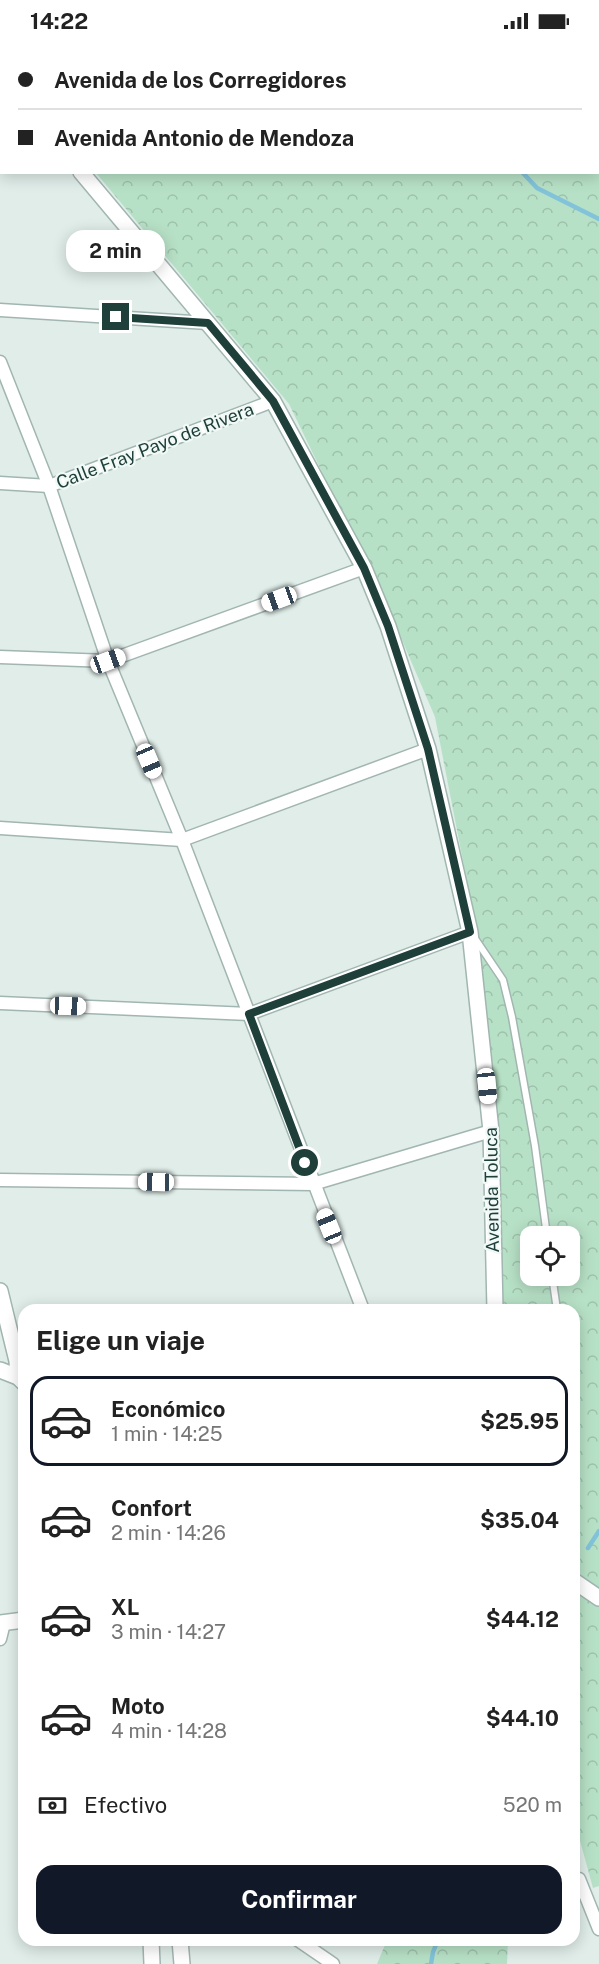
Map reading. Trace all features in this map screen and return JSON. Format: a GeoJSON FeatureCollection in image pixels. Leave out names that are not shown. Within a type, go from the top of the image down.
{"type":"FeatureCollection","features":[{"type":"Feature","properties":{"kind":"street","name":"Avenida Toluca"},"geometry":{"type":"LineString","coordinates":[[83,174],[273,401],[364,568],[388,626],[428,749],[470,932],[492,1131],[493,1304]]}},
{"type":"Feature","properties":{"kind":"street"},"geometry":{"type":"LineString","coordinates":[[0,310],[208,323]]}},
{"type":"Feature","properties":{"kind":"street"},"geometry":{"type":"LineString","coordinates":[[0,362],[49,486],[108,661],[182,840],[361,1304]]}},
{"type":"Feature","properties":{"kind":"street","name":"Calle Fray Payo de Rivera"},"geometry":{"type":"LineString","coordinates":[[0,483],[49,486],[273,401]]}},
{"type":"Feature","properties":{"kind":"street"},"geometry":{"type":"LineString","coordinates":[[0,657],[108,661],[364,568]]}},
{"type":"Feature","properties":{"kind":"street"},"geometry":{"type":"LineString","coordinates":[[0,828],[182,840],[428,749]]}},
{"type":"Feature","properties":{"kind":"street"},"geometry":{"type":"LineString","coordinates":[[0,1003],[249,1014],[470,932]]}},
{"type":"Feature","properties":{"kind":"street"},"geometry":{"type":"LineString","coordinates":[[0,1180],[313,1184],[492,1131]]}},
{"type":"Feature","properties":{"kind":"street"},"geometry":{"type":"LineString","coordinates":[[0,1291],[18,1361]]}},
{"type":"Feature","properties":{"kind":"street"},"geometry":{"type":"LineString","coordinates":[[0,1370],[18,1379]]}},
{"type":"Feature","properties":{"kind":"street"},"geometry":{"type":"LineString","coordinates":[[580,1585],[599,1598]]}},
{"type":"Feature","properties":{"kind":"street"},"geometry":{"type":"LineString","coordinates":[[0,1639],[2,1623],[18,1621]]}},
{"type":"Feature","properties":{"kind":"street"},"geometry":{"type":"LineString","coordinates":[[580,1882],[599,1929]]}},
{"type":"Feature","properties":{"kind":"street"},"geometry":{"type":"LineString","coordinates":[[151,1946],[152,1964]]}},
{"type":"Feature","properties":{"kind":"street"},"geometry":{"type":"LineString","coordinates":[[180,1946],[182,1964]]}},
{"type":"Feature","properties":{"kind":"street"},"geometry":{"type":"LineString","coordinates":[[307,1946],[333,1964]]}},
{"type":"Feature","properties":{"kind":"lane"},"geometry":{"type":"LineString","coordinates":[[470,932],[503,980],[512,1017],[535,1146],[546,1226]]}},
{"type":"Feature","properties":{"kind":"lane"},"geometry":{"type":"LineString","coordinates":[[554,1286],[556,1304]]}},
{"type":"Feature","properties":{"kind":"green space"},"geometry":{"type":"Polygon","coordinates":[[[97,174],[599,174],[599,1886],[593,1888],[580,1841],[580,1304],[504,1304],[476,928],[435,717],[393,619],[289,404],[97,174]]]}},
{"type":"Feature","properties":{"kind":"green space"},"geometry":{"type":"Polygon","coordinates":[[[384,1946],[508,1946],[507,1964],[377,1964],[384,1946]]]}},
{"type":"Feature","properties":{"kind":"waterway"},"geometry":{"type":"LineString","coordinates":[[524,174],[537,188],[599,219]]}},
{"type":"Feature","properties":{"kind":"waterway"},"geometry":{"type":"LineString","coordinates":[[588,1548],[599,1531]]}},
{"type":"Feature","properties":{"kind":"waterway"},"geometry":{"type":"LineString","coordinates":[[431,1964],[436,1946]]}},
{"type":"Feature","properties":{"kind":"route"},"geometry":{"type":"LineString","coordinates":[[116,317],[208,323],[273,401],[364,568],[388,626],[428,749],[470,932],[249,1014],[305,1163]]}}]}
